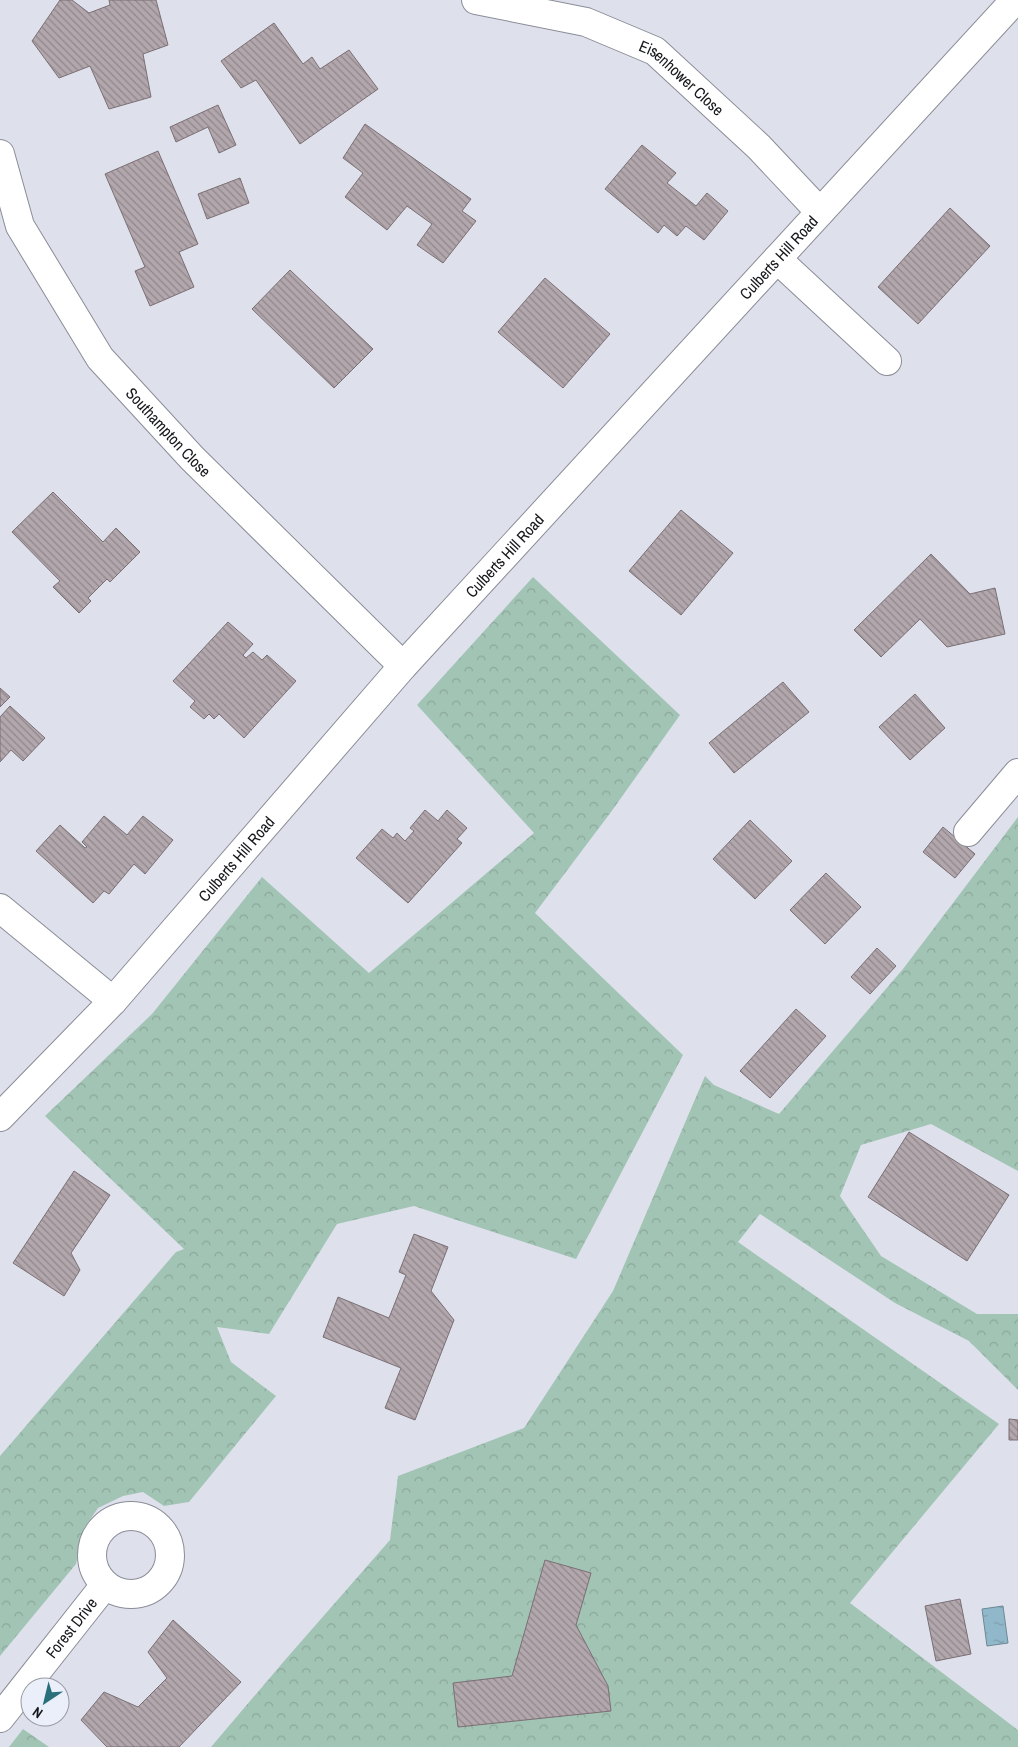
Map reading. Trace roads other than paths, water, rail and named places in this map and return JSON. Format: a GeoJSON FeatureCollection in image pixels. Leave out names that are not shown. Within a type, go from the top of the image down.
{"type":"FeatureCollection","features":[{"type":"Feature","properties":{"kind":"street","name":"Eisenhower Close"},"geometry":{"type":"LineString","coordinates":[[476,0],[586,22],[655,50],[759,147],[820,212]]}},
{"type":"Feature","properties":{"kind":"street","name":"Culberts Hill Road"},"geometry":{"type":"LineString","coordinates":[[0,1117],[113,1001],[403,666],[1015,0]]}},
{"type":"Feature","properties":{"kind":"street","name":"Southampton Close"},"geometry":{"type":"LineString","coordinates":[[0,154],[20,226],[100,358],[192,458],[403,666]]}},
{"type":"Feature","properties":{"kind":"street"},"geometry":{"type":"LineString","coordinates":[[777,259],[887,361]]}},
{"type":"Feature","properties":{"kind":"street"},"geometry":{"type":"LineString","coordinates":[[968,832],[1018,773]]}},
{"type":"Feature","properties":{"kind":"street"},"geometry":{"type":"LineString","coordinates":[[0,908],[113,1001]]}},
{"type":"Feature","properties":{"kind":"street","name":"Forest Drive"},"geometry":{"type":"LineString","coordinates":[[0,1718],[105,1585]]}},
{"type":"Feature","properties":{"kind":"water"},"geometry":{"type":"Polygon","coordinates":[[[1003,1606],[1008,1643],[987,1646],[982,1609],[1003,1606]]]}}]}
